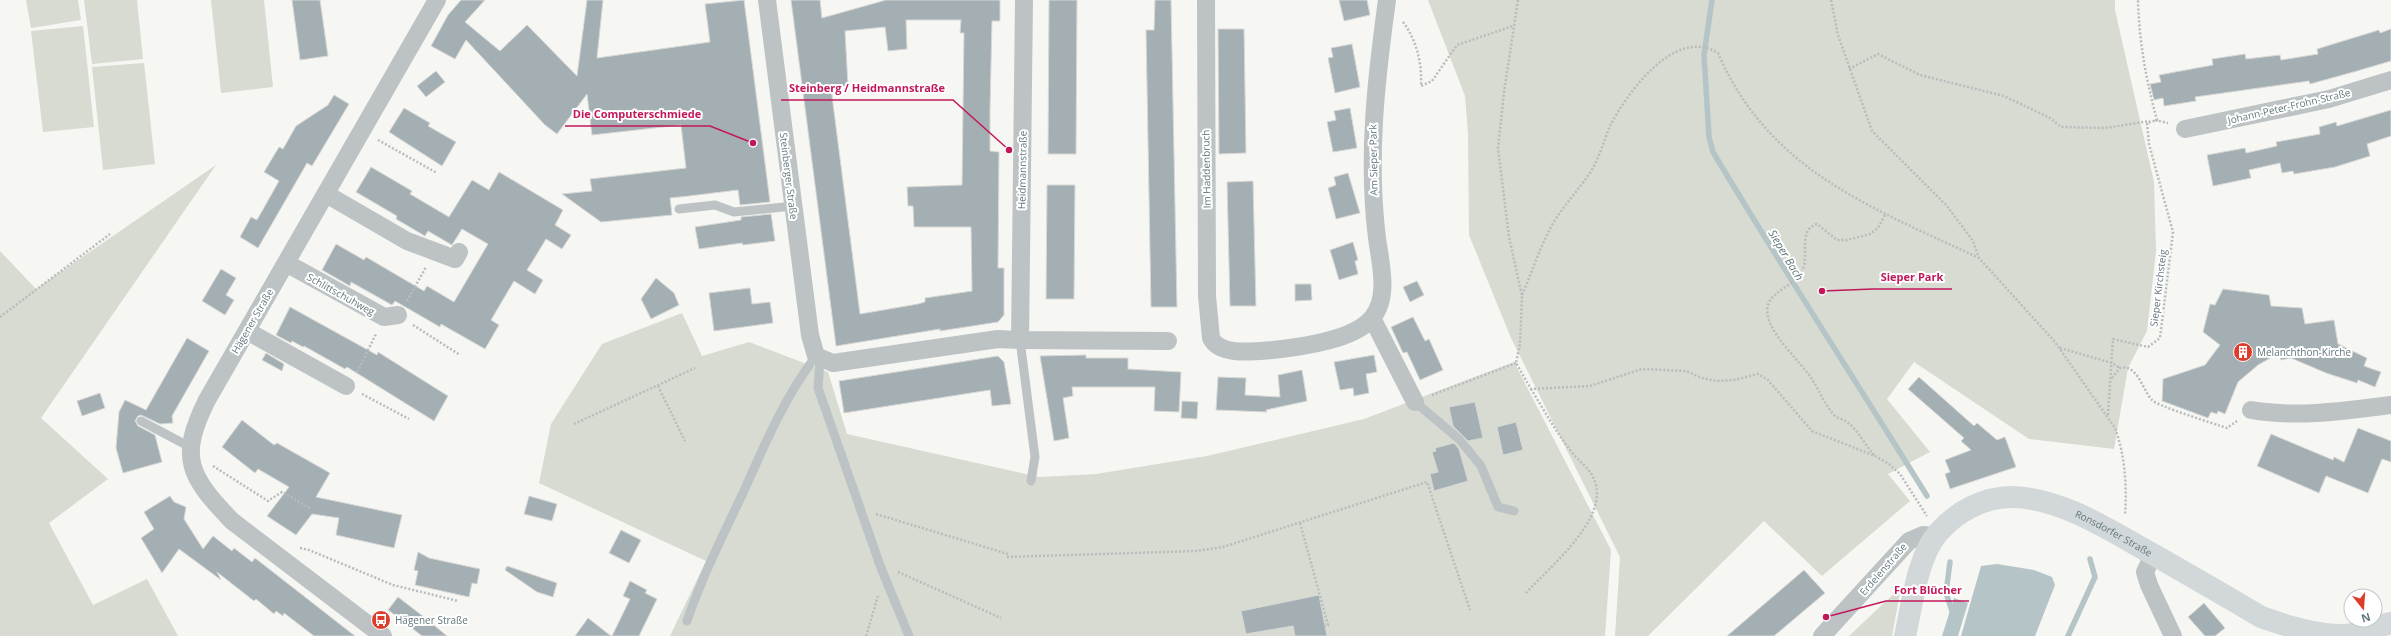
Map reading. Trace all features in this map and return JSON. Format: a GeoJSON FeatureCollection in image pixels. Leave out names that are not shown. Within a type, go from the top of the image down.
{"type":"FeatureCollection","features":[{"type":"Feature","properties":{"kind":"main road","name":"Ronsdorfer Straße"},"geometry":{"type":"LineString","coordinates":[[1905,636],[1920,570],[1937,534],[1967,508],[1988,500],[2012,497],[2030,500],[2073,512],[2118,535],[2261,616],[2289,627],[2317,633],[2345,635],[2391,623]]}},
{"type":"Feature","properties":{"kind":"street","name":"Hägener Straße"},"geometry":{"type":"LineString","coordinates":[[383,636],[232,521],[198,479],[191,460],[190,449],[193,430],[199,417],[437,0]]}},
{"type":"Feature","properties":{"kind":"street","name":"Steinberger Straße"},"geometry":{"type":"LineString","coordinates":[[767,0],[810,335],[817,356]]}},
{"type":"Feature","properties":{"kind":"street","name":"Heidmannstraße"},"geometry":{"type":"LineString","coordinates":[[1020,340],[1024,0]]}},
{"type":"Feature","properties":{"kind":"street","name":"Im Haddenbruch"},"geometry":{"type":"LineString","coordinates":[[1206,0],[1208,296],[1212,338],[1222,348],[1231,350],[1259,351],[1306,346],[1347,334],[1372,318]]}},
{"type":"Feature","properties":{"kind":"street","name":"Am Sieper Park"},"geometry":{"type":"LineString","coordinates":[[1372,318],[1380,302],[1382,288],[1375,222],[1372,123],[1376,75],[1386,3]]}},
{"type":"Feature","properties":{"kind":"street","name":"Johann-Peter-Frohn-Straße"},"geometry":{"type":"LineString","coordinates":[[2185,129],[2329,99],[2391,80]]}},
{"type":"Feature","properties":{"kind":"street"},"geometry":{"type":"LineString","coordinates":[[326,194],[407,241],[455,259],[459,252]]}},
{"type":"Feature","properties":{"kind":"street","name":"Schlittschuhweg"},"geometry":{"type":"LineString","coordinates":[[286,263],[384,317],[398,315]]}},
{"type":"Feature","properties":{"kind":"street"},"geometry":{"type":"LineString","coordinates":[[1372,318],[1415,402]]}},
{"type":"Feature","properties":{"kind":"street"},"geometry":{"type":"LineString","coordinates":[[247,331],[346,386]]}},
{"type":"Feature","properties":{"kind":"street"},"geometry":{"type":"LineString","coordinates":[[817,356],[833,363],[998,339],[1168,341]]}},
{"type":"Feature","properties":{"kind":"street"},"geometry":{"type":"LineString","coordinates":[[2251,410],[2293,414],[2329,413],[2391,404]]}},
{"type":"Feature","properties":{"kind":"street","name":"Erdelenstraße"},"geometry":{"type":"LineString","coordinates":[[1822,636],[1909,541],[1923,534],[1937,534]]}},
{"type":"Feature","properties":{"kind":"street"},"geometry":{"type":"LineString","coordinates":[[2153,555],[2145,572],[2149,585],[2172,636]]}},
{"type":"Feature","properties":{"kind":"lane"},"geometry":{"type":"LineString","coordinates":[[679,209],[715,205],[734,212],[793,206]]}},
{"type":"Feature","properties":{"kind":"lane"},"geometry":{"type":"LineString","coordinates":[[1020,340],[1035,457],[1031,481]]}},
{"type":"Feature","properties":{"kind":"lane"},"geometry":{"type":"LineString","coordinates":[[687,621],[698,590],[758,458],[800,377],[817,356]]}},
{"type":"Feature","properties":{"kind":"lane"},"geometry":{"type":"LineString","coordinates":[[817,356],[818,388],[881,568],[908,636]]}},
{"type":"Feature","properties":{"kind":"lane"},"geometry":{"type":"LineString","coordinates":[[1415,402],[1459,439],[1481,466],[1498,507],[1514,511]]}},
{"type":"Feature","properties":{"kind":"lane"},"geometry":{"type":"LineString","coordinates":[[142,421],[190,449]]}},
{"type":"Feature","properties":{"kind":"path"},"geometry":{"type":"LineString","coordinates":[[1518,0],[1513,26],[1498,148],[1509,237],[1522,296],[1520,344],[1516,363],[1571,452],[1588,468],[1594,479],[1598,498],[1587,526],[1526,593]]}},
{"type":"Feature","properties":{"kind":"path"},"geometry":{"type":"LineString","coordinates":[[1831,0],[1838,35],[1872,131],[1947,206],[1973,241],[1979,258],[2059,348],[2108,416]]}},
{"type":"Feature","properties":{"kind":"path"},"geometry":{"type":"LineString","coordinates":[[1849,68],[1878,54],[1920,75],[2004,96],[2050,118],[2061,127],[2105,128],[2157,120],[2148,85],[2139,32],[2138,0]]}},
{"type":"Feature","properties":{"kind":"path"},"geometry":{"type":"LineString","coordinates":[[1386,3],[1404,23],[1416,45],[1422,66],[1421,86],[1432,81],[1457,45],[1513,26]]}},
{"type":"Feature","properties":{"kind":"path"},"geometry":{"type":"LineString","coordinates":[[1522,296],[1548,233],[1560,212],[1583,185],[1598,158],[1610,126],[1639,84],[1650,70],[1681,49],[1697,45],[1712,49],[1718,53],[1731,83],[1756,118],[1782,146],[1808,169],[1886,213],[1979,258]]}},
{"type":"Feature","properties":{"kind":"path","name":"Sieper Kirchsteig"},"geometry":{"type":"LineString","coordinates":[[2118,535],[2125,521],[2125,480],[2120,442],[2108,416],[2113,339],[2148,347],[2160,338],[2173,232],[2150,144],[2147,123],[2157,120]]}},
{"type":"Feature","properties":{"kind":"path"},"geometry":{"type":"LineString","coordinates":[[362,131],[437,172]]}},
{"type":"Feature","properties":{"kind":"path"},"geometry":{"type":"LineString","coordinates":[[1875,456],[1848,422],[1835,416],[1817,391],[1813,381],[1775,333],[1768,321],[1766,311],[1768,302],[1800,276],[1806,256],[1805,233],[1810,226],[1817,224],[1837,240],[1847,240],[1870,234],[1878,228],[1886,213]]}},
{"type":"Feature","properties":{"kind":"path"},"geometry":{"type":"LineString","coordinates":[[0,317],[110,234]]}},
{"type":"Feature","properties":{"kind":"path"},"geometry":{"type":"LineString","coordinates":[[398,315],[460,355]]}},
{"type":"Feature","properties":{"kind":"path"},"geometry":{"type":"LineString","coordinates":[[370,346],[358,370],[346,386],[409,419]]}},
{"type":"Feature","properties":{"kind":"path"},"geometry":{"type":"LineString","coordinates":[[2059,348],[2112,363],[2120,368],[2124,367],[2133,372],[2153,402],[2227,428],[2251,410]]}},
{"type":"Feature","properties":{"kind":"path"},"geometry":{"type":"LineString","coordinates":[[1415,402],[1516,363]]}},
{"type":"Feature","properties":{"kind":"path"},"geometry":{"type":"LineString","coordinates":[[574,424],[695,368]]}},
{"type":"Feature","properties":{"kind":"path"},"geometry":{"type":"LineString","coordinates":[[2110,380],[2120,368]]}},
{"type":"Feature","properties":{"kind":"path"},"geometry":{"type":"LineString","coordinates":[[1531,389],[1590,386],[1642,370],[1686,371],[1702,378],[1717,381],[1734,380],[1758,374],[1768,380],[1812,431],[1875,456],[1889,464],[1900,474],[1937,534]]}},
{"type":"Feature","properties":{"kind":"path"},"geometry":{"type":"LineString","coordinates":[[658,386],[685,441]]}},
{"type":"Feature","properties":{"kind":"path"},"geometry":{"type":"LineString","coordinates":[[190,449],[268,501],[282,492],[311,509]]}},
{"type":"Feature","properties":{"kind":"path"},"geometry":{"type":"LineString","coordinates":[[874,514],[1007,556],[1196,551],[1223,547],[1427,482],[1470,610]]}},
{"type":"Feature","properties":{"kind":"path"},"geometry":{"type":"LineString","coordinates":[[1300,522],[1322,597],[1328,625],[1325,626]]}},
{"type":"Feature","properties":{"kind":"path"},"geometry":{"type":"LineString","coordinates":[[295,548],[309,550],[394,585],[458,601]]}},
{"type":"Feature","properties":{"kind":"path"},"geometry":{"type":"LineString","coordinates":[[892,569],[1001,618]]}},
{"type":"Feature","properties":{"kind":"path"},"geometry":{"type":"LineString","coordinates":[[866,636],[879,590]]}},
{"type":"Feature","properties":{"kind":"shaded area"},"geometry":{"type":"Polygon","coordinates":[[[26,0],[78,0],[81,20],[31,28],[26,0]]]}},
{"type":"Feature","properties":{"kind":"shaded area"},"geometry":{"type":"Polygon","coordinates":[[[84,0],[137,0],[143,59],[92,64],[84,0]]]}},
{"type":"Feature","properties":{"kind":"shaded area"},"geometry":{"type":"Polygon","coordinates":[[[211,0],[264,0],[273,87],[221,93],[211,0]]]}},
{"type":"Feature","properties":{"kind":"shaded area"},"geometry":{"type":"Polygon","coordinates":[[[1428,0],[2115,0],[2115,10],[2154,182],[2156,251],[2147,331],[2128,368],[2114,449],[2029,439],[1914,362],[1887,399],[1930,452],[1888,474],[1910,501],[1822,576],[1764,521],[1648,636],[1615,636],[1620,557],[1511,338],[1469,235],[1468,133],[1465,96],[1428,0]]]}},
{"type":"Feature","properties":{"kind":"shaded area"},"geometry":{"type":"Polygon","coordinates":[[[83,26],[94,127],[43,132],[31,31],[83,26]]]}},
{"type":"Feature","properties":{"kind":"shaded area"},"geometry":{"type":"Polygon","coordinates":[[[144,63],[155,164],[103,170],[92,67],[144,63]]]}},
{"type":"Feature","properties":{"kind":"shaded area"},"geometry":{"type":"Polygon","coordinates":[[[216,165],[41,418],[108,479],[49,523],[93,605],[147,579],[178,636],[0,636],[0,251],[36,289],[216,165]]]}},
{"type":"Feature","properties":{"kind":"shaded area"},"geometry":{"type":"Polygon","coordinates":[[[682,313],[702,356],[749,342],[828,372],[847,434],[1039,477],[1096,474],[1207,456],[1364,419],[1514,362],[1611,550],[1605,636],[670,636],[706,561],[539,483],[551,424],[602,344],[682,313]]]}},
{"type":"Feature","properties":{"kind":"shaded area"},"geometry":{"type":"Polygon","coordinates":[[[1997,564],[2034,570],[2052,577],[2055,585],[2035,636],[1961,636],[1981,566],[1997,564]]]}},
{"type":"Feature","properties":{"kind":"shaded area"},"geometry":{"type":"Polygon","coordinates":[[[1901,587],[1892,636],[1849,636],[1901,587]]]}},
{"type":"Feature","properties":{"kind":"shaded area"},"geometry":{"type":"Polygon","coordinates":[[[1954,598],[1968,603],[1958,636],[1942,636],[1954,598]]]}},
{"type":"Feature","properties":{"kind":"building"},"geometry":{"type":"Polygon","coordinates":[[[292,0],[320,0],[328,56],[300,60],[292,0]]]}},
{"type":"Feature","properties":{"kind":"building"},"geometry":{"type":"Polygon","coordinates":[[[461,0],[485,0],[465,22],[500,51],[527,25],[577,76],[587,0],[603,0],[597,58],[710,42],[705,4],[744,0],[770,202],[740,205],[738,190],[670,198],[672,215],[601,222],[562,194],[592,191],[590,179],[686,168],[681,125],[592,135],[587,94],[557,134],[545,125],[466,40],[455,59],[431,46],[448,15],[461,0]]]}},
{"type":"Feature","properties":{"kind":"building"},"geometry":{"type":"Polygon","coordinates":[[[791,0],[820,0],[822,18],[886,0],[1000,0],[1000,21],[992,21],[990,151],[999,152],[998,268],[1004,268],[1004,315],[998,322],[940,331],[940,329],[836,346],[791,0]],[[906,20],[907,49],[888,51],[885,27],[845,31],[848,86],[831,88],[860,314],[918,304],[925,302],[925,298],[972,291],[971,227],[914,227],[913,206],[908,206],[907,187],[962,185],[964,33],[960,33],[961,20],[906,20]]]}},
{"type":"Feature","properties":{"kind":"building"},"geometry":{"type":"Polygon","coordinates":[[[1049,0],[1077,0],[1076,154],[1048,154],[1049,0]]]}},
{"type":"Feature","properties":{"kind":"building"},"geometry":{"type":"Polygon","coordinates":[[[1155,0],[1171,0],[1177,307],[1151,307],[1146,30],[1154,30],[1155,0]]]}},
{"type":"Feature","properties":{"kind":"building"},"geometry":{"type":"Polygon","coordinates":[[[1339,0],[1367,0],[1370,15],[1344,21],[1339,0]]]}},
{"type":"Feature","properties":{"kind":"building"},"geometry":{"type":"Polygon","coordinates":[[[1218,29],[1244,29],[1246,153],[1219,154],[1218,29]]]}},
{"type":"Feature","properties":{"kind":"building"},"geometry":{"type":"Polygon","coordinates":[[[2391,29],[2391,61],[2310,84],[2309,81],[2195,97],[2196,101],[2164,106],[2163,98],[2154,100],[2150,84],[2161,82],[2159,75],[2213,65],[2212,59],[2245,54],[2246,59],[2280,55],[2281,60],[2318,54],[2317,49],[2379,30],[2380,33],[2391,29]]]}},
{"type":"Feature","properties":{"kind":"building"},"geometry":{"type":"Polygon","coordinates":[[[1352,44],[1360,87],[1335,93],[1328,58],[1333,57],[1331,48],[1352,44]]]}},
{"type":"Feature","properties":{"kind":"building"},"geometry":{"type":"Polygon","coordinates":[[[436,71],[445,82],[426,97],[417,86],[436,71]]]}},
{"type":"Feature","properties":{"kind":"building"},"geometry":{"type":"Polygon","coordinates":[[[334,95],[349,104],[312,166],[307,163],[258,248],[240,237],[251,217],[257,220],[279,181],[264,172],[279,147],[283,149],[296,126],[328,105],[334,95]]]}},
{"type":"Feature","properties":{"kind":"building"},"geometry":{"type":"Polygon","coordinates":[[[404,108],[430,123],[428,126],[456,142],[442,166],[389,132],[404,108]]]}},
{"type":"Feature","properties":{"kind":"building"},"geometry":{"type":"Polygon","coordinates":[[[1350,108],[1357,148],[1333,152],[1327,122],[1336,120],[1334,111],[1350,108]]]}},
{"type":"Feature","properties":{"kind":"building"},"geometry":{"type":"Polygon","coordinates":[[[2391,110],[2391,136],[2367,144],[2370,156],[2335,167],[2294,174],[2293,171],[2282,173],[2280,163],[2249,170],[2251,178],[2213,186],[2207,155],[2245,148],[2246,153],[2277,146],[2276,142],[2320,134],[2319,127],[2336,122],[2337,126],[2391,110]]]}},
{"type":"Feature","properties":{"kind":"building"},"geometry":{"type":"Polygon","coordinates":[[[371,167],[412,191],[410,194],[449,217],[472,180],[489,190],[499,172],[563,210],[555,225],[571,235],[562,249],[546,239],[527,270],[543,280],[535,294],[514,281],[491,320],[499,325],[485,349],[441,324],[440,327],[395,301],[392,305],[351,282],[350,286],[322,270],[336,244],[364,260],[366,257],[424,291],[427,286],[454,302],[488,244],[462,229],[452,245],[428,231],[425,236],[396,219],[397,216],[356,192],[371,167]]]}},
{"type":"Feature","properties":{"kind":"building"},"geometry":{"type":"Polygon","coordinates":[[[1348,173],[1360,213],[1336,219],[1328,188],[1336,185],[1334,177],[1348,173]]]}},
{"type":"Feature","properties":{"kind":"building"},"geometry":{"type":"Polygon","coordinates":[[[1253,181],[1256,306],[1230,306],[1227,182],[1253,181]]]}},
{"type":"Feature","properties":{"kind":"building"},"geometry":{"type":"Polygon","coordinates":[[[1047,185],[1075,185],[1074,299],[1046,299],[1047,185]]]}},
{"type":"Feature","properties":{"kind":"building"},"geometry":{"type":"Polygon","coordinates":[[[771,214],[775,241],[743,245],[742,243],[699,249],[695,227],[741,220],[741,217],[771,214]]]}},
{"type":"Feature","properties":{"kind":"building"},"geometry":{"type":"Polygon","coordinates":[[[1353,242],[1358,260],[1355,261],[1358,274],[1339,280],[1330,250],[1353,242]]]}},
{"type":"Feature","properties":{"kind":"building"},"geometry":{"type":"Polygon","coordinates":[[[221,269],[236,278],[226,295],[234,300],[225,315],[202,301],[221,269]]]}},
{"type":"Feature","properties":{"kind":"building"},"geometry":{"type":"Polygon","coordinates":[[[656,278],[674,293],[679,305],[651,319],[641,299],[656,278]]]}},
{"type":"Feature","properties":{"kind":"building"},"geometry":{"type":"Polygon","coordinates":[[[1417,281],[1424,295],[1410,302],[1403,287],[1417,281]]]}},
{"type":"Feature","properties":{"kind":"building"},"geometry":{"type":"Polygon","coordinates":[[[1295,284],[1311,284],[1312,300],[1295,301],[1295,284]]]}},
{"type":"Feature","properties":{"kind":"building"},"geometry":{"type":"Polygon","coordinates":[[[750,288],[752,304],[770,302],[773,323],[714,331],[709,293],[750,288]]]}},
{"type":"Feature","properties":{"kind":"building","name":"Melanchthon-Kirche"},"geometry":{"type":"Polygon","coordinates":[[[2223,289],[2269,295],[2271,306],[2302,308],[2305,324],[2334,320],[2338,344],[2367,358],[2364,366],[2381,372],[2375,387],[2358,380],[2357,383],[2326,373],[2291,358],[2281,360],[2279,353],[2258,365],[2238,382],[2225,414],[2218,411],[2217,414],[2211,412],[2208,418],[2162,401],[2163,379],[2205,365],[2220,345],[2203,332],[2210,304],[2215,305],[2223,289]]]}},
{"type":"Feature","properties":{"kind":"building"},"geometry":{"type":"Polygon","coordinates":[[[290,307],[377,355],[378,352],[448,396],[434,421],[347,367],[345,369],[304,346],[303,347],[292,341],[291,343],[276,335],[290,307]]]}},
{"type":"Feature","properties":{"kind":"building"},"geometry":{"type":"Polygon","coordinates":[[[1413,317],[1425,341],[1429,339],[1443,370],[1420,380],[1407,352],[1403,353],[1391,327],[1413,317]]]}},
{"type":"Feature","properties":{"kind":"building"},"geometry":{"type":"Polygon","coordinates":[[[187,338],[209,351],[172,416],[173,423],[160,424],[141,415],[138,416],[135,421],[138,426],[155,435],[162,462],[123,473],[116,448],[119,412],[125,400],[146,410],[187,338]]]}},
{"type":"Feature","properties":{"kind":"building"},"geometry":{"type":"Polygon","coordinates":[[[266,353],[284,364],[282,371],[262,360],[266,353]]]}},
{"type":"Feature","properties":{"kind":"building"},"geometry":{"type":"Polygon","coordinates":[[[1086,355],[1086,358],[1128,358],[1128,369],[1181,372],[1179,412],[1154,411],[1155,387],[1072,387],[1073,396],[1063,398],[1069,438],[1054,441],[1040,356],[1086,355]]]}},
{"type":"Feature","properties":{"kind":"building"},"geometry":{"type":"Polygon","coordinates":[[[1374,355],[1377,372],[1366,374],[1369,393],[1354,396],[1353,388],[1340,390],[1334,362],[1374,355]]]}},
{"type":"Feature","properties":{"kind":"building"},"geometry":{"type":"Polygon","coordinates":[[[998,356],[1004,362],[1011,404],[992,406],[990,390],[844,413],[839,381],[998,356]]]}},
{"type":"Feature","properties":{"kind":"building"},"geometry":{"type":"Polygon","coordinates":[[[1302,370],[1307,401],[1266,410],[1267,412],[1216,410],[1218,377],[1246,378],[1245,395],[1280,397],[1278,375],[1302,370]]]}},
{"type":"Feature","properties":{"kind":"building"},"geometry":{"type":"Polygon","coordinates":[[[1919,377],[1974,426],[1977,423],[1997,440],[2005,437],[2016,467],[1950,489],[1945,474],[1950,472],[1945,460],[1971,450],[1961,441],[1964,438],[1908,389],[1919,377]]]}},
{"type":"Feature","properties":{"kind":"building"},"geometry":{"type":"Polygon","coordinates":[[[100,393],[105,408],[82,416],[77,401],[100,393]]]}},
{"type":"Feature","properties":{"kind":"building"},"geometry":{"type":"Polygon","coordinates":[[[1182,401],[1198,402],[1197,419],[1181,418],[1182,401]]]}},
{"type":"Feature","properties":{"kind":"building"},"geometry":{"type":"Polygon","coordinates":[[[1475,402],[1483,438],[1468,441],[1453,426],[1449,407],[1475,402]]]}},
{"type":"Feature","properties":{"kind":"building"},"geometry":{"type":"Polygon","coordinates":[[[242,420],[274,445],[277,443],[330,473],[316,497],[402,515],[394,548],[336,535],[339,518],[312,514],[296,535],[267,516],[289,487],[258,469],[255,473],[222,447],[242,420]]]}},
{"type":"Feature","properties":{"kind":"building"},"geometry":{"type":"Polygon","coordinates":[[[1516,422],[1523,450],[1503,455],[1497,427],[1516,422]]]}},
{"type":"Feature","properties":{"kind":"building"},"geometry":{"type":"Polygon","coordinates":[[[2358,428],[2391,441],[2391,462],[2382,459],[2368,493],[2326,476],[2319,493],[2257,466],[2271,434],[2333,460],[2334,457],[2344,462],[2358,428]]]}},
{"type":"Feature","properties":{"kind":"building"},"geometry":{"type":"Polygon","coordinates":[[[1454,443],[1459,449],[1468,481],[1434,491],[1430,474],[1438,472],[1432,452],[1436,451],[1435,448],[1454,443]]]}},
{"type":"Feature","properties":{"kind":"building"},"geometry":{"type":"Polygon","coordinates":[[[170,496],[174,502],[186,507],[184,519],[203,549],[213,536],[232,551],[234,548],[252,562],[255,558],[355,636],[314,636],[284,613],[283,616],[276,611],[274,614],[256,599],[254,601],[217,572],[221,580],[179,549],[162,573],[141,538],[154,529],[144,512],[170,496]]]}},
{"type":"Feature","properties":{"kind":"building"},"geometry":{"type":"Polygon","coordinates":[[[529,496],[557,504],[552,521],[524,514],[529,496]]]}},
{"type":"Feature","properties":{"kind":"building"},"geometry":{"type":"Polygon","coordinates":[[[621,530],[641,540],[629,563],[609,553],[621,530]]]}},
{"type":"Feature","properties":{"kind":"building"},"geometry":{"type":"Polygon","coordinates":[[[418,552],[429,558],[480,569],[477,584],[472,583],[469,597],[415,585],[418,571],[414,570],[418,552]]]}},
{"type":"Feature","properties":{"kind":"building"},"geometry":{"type":"Polygon","coordinates":[[[507,566],[557,583],[553,597],[537,592],[505,570],[507,566]]]}},
{"type":"Feature","properties":{"kind":"building"},"geometry":{"type":"Polygon","coordinates":[[[1804,570],[1825,593],[1774,636],[1727,636],[1804,570]]]}},
{"type":"Feature","properties":{"kind":"building"},"geometry":{"type":"Polygon","coordinates":[[[630,581],[647,590],[645,593],[657,599],[639,636],[612,636],[630,599],[623,596],[630,581]]]}},
{"type":"Feature","properties":{"kind":"building"},"geometry":{"type":"Polygon","coordinates":[[[1319,595],[1327,636],[1295,636],[1293,626],[1246,634],[1241,611],[1319,595]]]}},
{"type":"Feature","properties":{"kind":"building"},"geometry":{"type":"Polygon","coordinates":[[[398,597],[447,636],[422,636],[388,610],[398,597]]]}},
{"type":"Feature","properties":{"kind":"building"},"geometry":{"type":"Polygon","coordinates":[[[2204,603],[2225,628],[2215,636],[2205,636],[2188,617],[2204,603]]]}},
{"type":"Feature","properties":{"kind":"building"},"geometry":{"type":"Polygon","coordinates":[[[588,618],[611,636],[575,636],[588,618]]]}},
{"type":"Feature","properties":{"kind":"waterway","name":"Sieper Bach"},"geometry":{"type":"LineString","coordinates":[[1712,0],[1704,55],[1709,137],[1713,152],[1927,496]]}},
{"type":"Feature","properties":{"kind":"waterway","name":"Sieper Bach"},"geometry":{"type":"LineString","coordinates":[[2068,636],[2095,577],[2090,559]]}},
{"type":"Feature","properties":{"kind":"waterway","name":"Sieper Bach"},"geometry":{"type":"LineString","coordinates":[[1950,562],[1946,593],[1953,614]]}},
{"type":"Feature","properties":{"kind":"place","name":"Die Computerschmiede"},"geometry":{"type":"Point","coordinates":[753,143]}},
{"type":"Feature","properties":{"kind":"place","name":"Steinberg / Heidmannstraße"},"geometry":{"type":"Point","coordinates":[1009,150]}},
{"type":"Feature","properties":{"kind":"place","name":"Sieper Park"},"geometry":{"type":"Point","coordinates":[1822,291]}},
{"type":"Feature","properties":{"kind":"place","name":"Melanchthon-Kirche"},"geometry":{"type":"Point","coordinates":[2243,352]}},
{"type":"Feature","properties":{"kind":"place","name":"Fort Blücher"},"geometry":{"type":"Point","coordinates":[1826,617]}},
{"type":"Feature","properties":{"kind":"place","name":"Hägener Straße"},"geometry":{"type":"Point","coordinates":[381,620]}}]}
